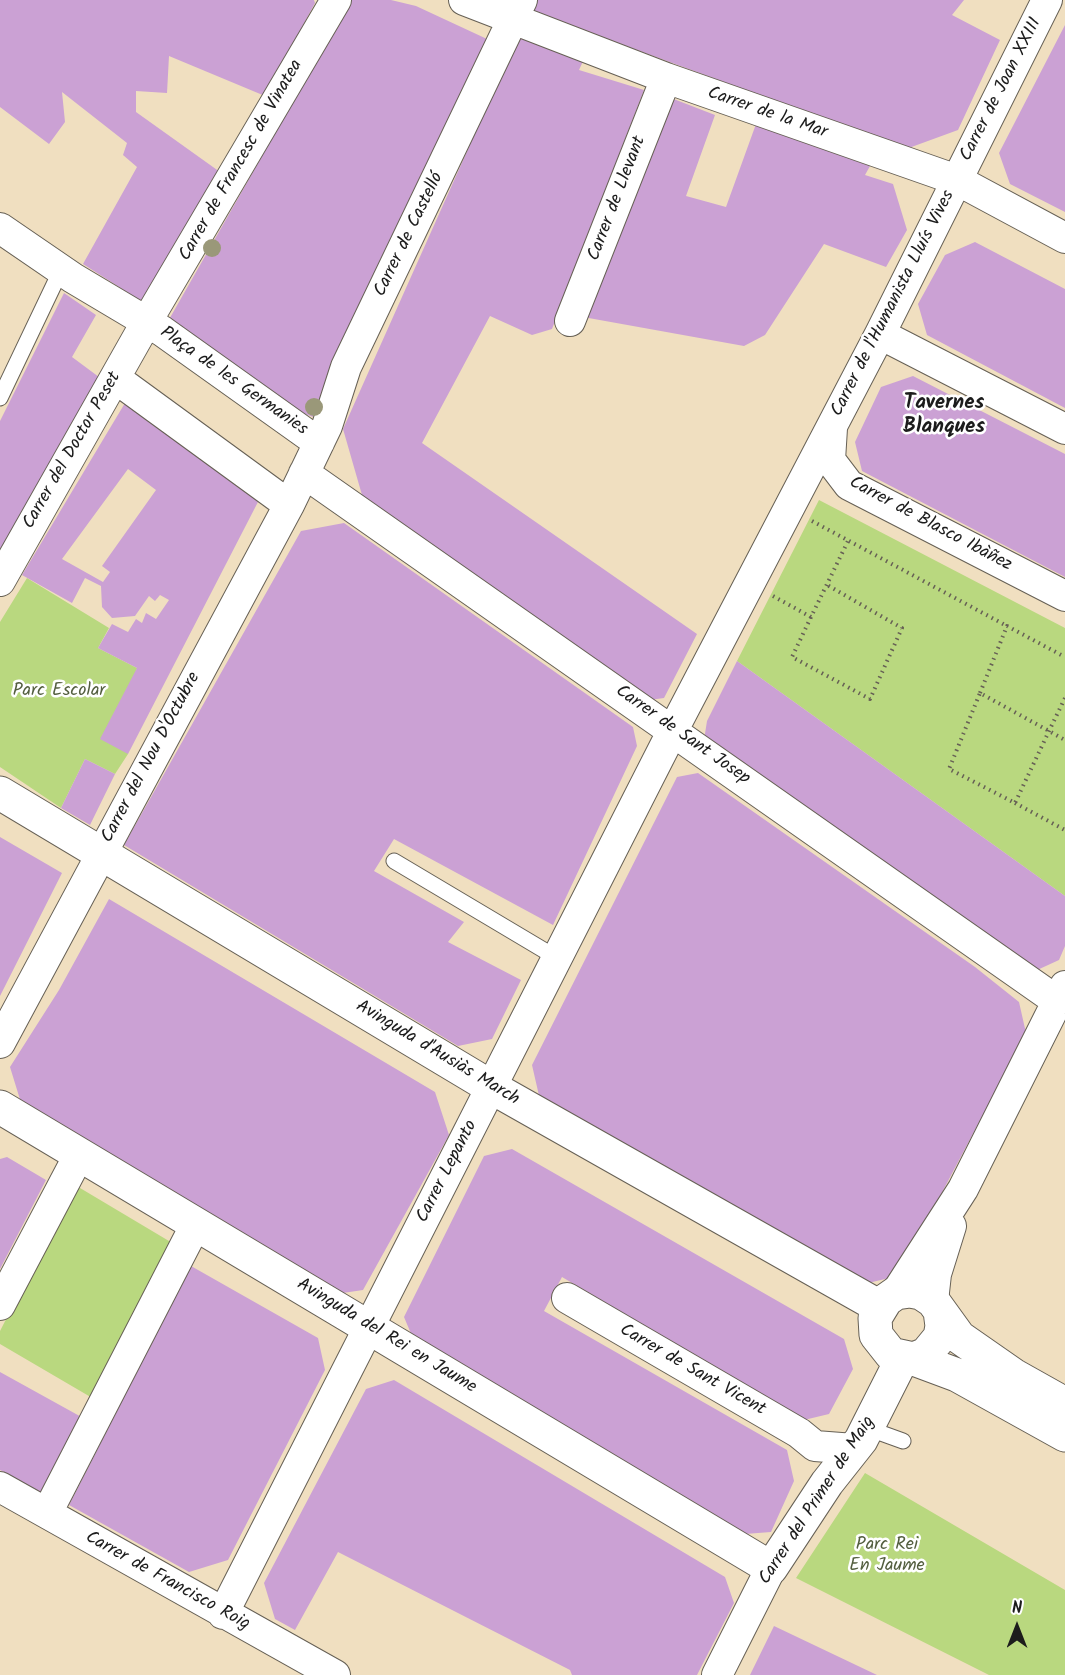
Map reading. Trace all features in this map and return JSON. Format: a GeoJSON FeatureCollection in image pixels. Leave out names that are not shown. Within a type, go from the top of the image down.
{"type":"FeatureCollection","features":[{"type":"Feature","properties":{"kind":"street","name":"Carrer de Francesc de Vinatea"},"geometry":{"type":"LineString","coordinates":[[147,321],[336,0]]}},
{"type":"Feature","properties":{"kind":"street","name":"Carrer de la Mar"},"geometry":{"type":"LineString","coordinates":[[464,0],[518,9],[666,78],[957,180],[1065,238]]}},
{"type":"Feature","properties":{"kind":"street","name":"Carrer de Joan XXIII"},"geometry":{"type":"LineString","coordinates":[[957,180],[1047,0]]}},
{"type":"Feature","properties":{"kind":"street","name":"Carrer de Castelló"},"geometry":{"type":"LineString","coordinates":[[304,473],[327,426],[346,368],[518,9]]}},
{"type":"Feature","properties":{"kind":"street","name":"Carrer de Llevant"},"geometry":{"type":"LineString","coordinates":[[570,321],[666,78]]}},
{"type":"Feature","properties":{"kind":"street","name":"Carrer de l'Humanista Lluís Vives"},"geometry":{"type":"LineString","coordinates":[[749,583],[832,428],[957,180]]}},
{"type":"Feature","properties":{"kind":"street","name":"Plaça de les Germanies"},"geometry":{"type":"LineString","coordinates":[[0,228],[68,274],[147,321],[319,443]]}},
{"type":"Feature","properties":{"kind":"street","name":"Carrer del Doctor Peset"},"geometry":{"type":"LineString","coordinates":[[0,581],[147,321]]}},
{"type":"Feature","properties":{"kind":"street"},"geometry":{"type":"LineString","coordinates":[[880,334],[1065,429]]}},
{"type":"Feature","properties":{"kind":"street"},"geometry":{"type":"LineString","coordinates":[[115,378],[289,505]]}},
{"type":"Feature","properties":{"kind":"street","name":"Carrer de Blasco Ibàñez"},"geometry":{"type":"LineString","coordinates":[[832,428],[830,460],[849,485],[1065,596]]}},
{"type":"Feature","properties":{"kind":"street","name":"Carrer del Nou D'Octubre"},"geometry":{"type":"LineString","coordinates":[[0,1043],[289,505],[304,473]]}},
{"type":"Feature","properties":{"kind":"street","name":"Carrer de Sant Josep"},"geometry":{"type":"LineString","coordinates":[[304,473],[673,730],[1061,994]]}},
{"type":"Feature","properties":{"kind":"street","name":"Carrer Lepanto"},"geometry":{"type":"LineString","coordinates":[[223,1614],[749,583]]}},
{"type":"Feature","properties":{"kind":"street","name":"Avinguda d'Ausiàs March"},"geometry":{"type":"LineString","coordinates":[[0,793],[491,1087],[888,1300]]}},
{"type":"Feature","properties":{"kind":"street"},"geometry":{"type":"LineString","coordinates":[[1061,994],[963,1189],[875,1318],[876,1335],[882,1347],[891,1354],[957,1375],[1065,1435]]}},
{"type":"Feature","properties":{"kind":"street","name":"Avinguda del Rei en Jaume"},"geometry":{"type":"LineString","coordinates":[[0,1107],[771,1568]]}},
{"type":"Feature","properties":{"kind":"street"},"geometry":{"type":"LineString","coordinates":[[0,1305],[80,1155]]}},
{"type":"Feature","properties":{"kind":"street"},"geometry":{"type":"LineString","coordinates":[[908,1359],[926,1354],[940,1337],[942,1326],[936,1306],[936,1274],[963,1189]]}},
{"type":"Feature","properties":{"kind":"street"},"geometry":{"type":"LineString","coordinates":[[47,1513],[196,1224]]}},
{"type":"Feature","properties":{"kind":"street"},"geometry":{"type":"LineString","coordinates":[[888,1300],[910,1291],[921,1293],[936,1306],[959,1337],[1015,1376],[1053,1397]]}},
{"type":"Feature","properties":{"kind":"street","name":"Carrer de Sant Vicent"},"geometry":{"type":"LineString","coordinates":[[567,1299],[799,1433],[815,1446]]}},
{"type":"Feature","properties":{"kind":"street","name":"Carrer del Primer de Maig"},"geometry":{"type":"LineString","coordinates":[[717,1675],[771,1568],[827,1483],[860,1438],[908,1359]]}},
{"type":"Feature","properties":{"kind":"street"},"geometry":{"type":"LineString","coordinates":[[827,1483],[815,1446],[860,1438]]}},
{"type":"Feature","properties":{"kind":"street","name":"Carrer de Francisco Roig"},"geometry":{"type":"LineString","coordinates":[[0,1487],[335,1675]]}},
{"type":"Feature","properties":{"kind":"lane"},"geometry":{"type":"LineString","coordinates":[[0,398],[68,274]]}},
{"type":"Feature","properties":{"kind":"lane"},"geometry":{"type":"LineString","coordinates":[[394,861],[557,958]]}},
{"type":"Feature","properties":{"kind":"lane"},"geometry":{"type":"LineString","coordinates":[[1053,1397],[1065,1411]]}},
{"type":"Feature","properties":{"kind":"lane"},"geometry":{"type":"LineString","coordinates":[[860,1438],[903,1442]]}},
{"type":"Feature","properties":{"kind":"path"},"geometry":{"type":"LineString","coordinates":[[788,508],[1065,657]]}},
{"type":"Feature","properties":{"kind":"path"},"geometry":{"type":"LineString","coordinates":[[827,585],[902,628],[870,699],[792,657],[848,541]]}},
{"type":"Feature","properties":{"kind":"path"},"geometry":{"type":"LineString","coordinates":[[749,583],[811,617]]}},
{"type":"Feature","properties":{"kind":"path"},"geometry":{"type":"LineString","coordinates":[[1007,626],[949,769],[1065,831]]}},
{"type":"Feature","properties":{"kind":"path"},"geometry":{"type":"LineString","coordinates":[[980,693],[1065,740]]}},
{"type":"Feature","properties":{"kind":"path"},"geometry":{"type":"LineString","coordinates":[[1015,803],[1065,698]]}},
{"type":"Feature","properties":{"kind":"green space"},"geometry":{"type":"Polygon","coordinates":[[[819,500],[1065,628],[1065,896],[737,661],[819,500]]]}},
{"type":"Feature","properties":{"kind":"green space","name":"Parc Escolar"},"geometry":{"type":"Polygon","coordinates":[[[27,578],[109,628],[98,648],[137,668],[128,754],[115,774],[85,759],[61,808],[0,767],[0,622],[27,578]]]}},
{"type":"Feature","properties":{"kind":"green space"},"geometry":{"type":"Polygon","coordinates":[[[75,1185],[174,1244],[94,1399],[0,1344],[0,1331],[75,1185]]]}},
{"type":"Feature","properties":{"kind":"green space","name":"Parc Rei En Jaume"},"geometry":{"type":"Polygon","coordinates":[[[865,1473],[1065,1590],[1065,1675],[989,1675],[796,1578],[865,1473]]]}},
{"type":"Feature","properties":{"kind":"building"},"geometry":{"type":"Polygon","coordinates":[[[0,0],[314,0],[315,3],[265,96],[169,56],[167,93],[136,91],[136,112],[220,172],[141,301],[83,264],[137,167],[123,155],[127,143],[62,92],[65,122],[49,144],[0,107],[0,0]]]}},
{"type":"Feature","properties":{"kind":"building"},"geometry":{"type":"Polygon","coordinates":[[[351,0],[391,0],[416,6],[487,39],[313,417],[278,404],[167,323],[351,0]]]}},
{"type":"Feature","properties":{"kind":"building"},"geometry":{"type":"Polygon","coordinates":[[[536,0],[964,0],[952,15],[1000,40],[958,130],[906,149],[531,11],[536,0]]]}},
{"type":"Feature","properties":{"kind":"building"},"geometry":{"type":"Polygon","coordinates":[[[1065,25],[1065,212],[1010,184],[999,153],[1065,25]]]}},
{"type":"Feature","properties":{"kind":"building"},"geometry":{"type":"Polygon","coordinates":[[[519,35],[585,57],[579,70],[644,90],[552,329],[532,335],[490,316],[422,443],[697,634],[664,698],[642,701],[362,495],[343,429],[519,35]]]}},
{"type":"Feature","properties":{"kind":"building"},"geometry":{"type":"Polygon","coordinates":[[[671,98],[715,115],[686,196],[726,207],[756,124],[870,166],[865,175],[893,184],[907,230],[886,267],[824,244],[765,335],[744,346],[583,317],[671,98]]]}},
{"type":"Feature","properties":{"kind":"building"},"geometry":{"type":"Polygon","coordinates":[[[975,242],[1065,289],[1065,408],[927,335],[918,304],[945,255],[975,242]]]}},
{"type":"Feature","properties":{"kind":"building"},"geometry":{"type":"Polygon","coordinates":[[[64,293],[96,315],[72,357],[103,380],[0,562],[0,421],[64,293]]]}},
{"type":"Feature","properties":{"kind":"building"},"geometry":{"type":"Polygon","coordinates":[[[913,376],[1065,454],[1065,577],[862,471],[855,442],[881,387],[913,376]]]}},
{"type":"Feature","properties":{"kind":"building"},"geometry":{"type":"Polygon","coordinates":[[[125,403],[259,500],[128,754],[100,739],[137,668],[98,648],[112,624],[128,632],[136,619],[142,623],[146,613],[156,619],[169,600],[160,595],[155,601],[149,596],[135,616],[112,618],[102,607],[101,586],[85,578],[72,603],[22,575],[125,403]],[[128,469],[62,559],[103,582],[110,572],[102,566],[156,490],[128,469]]]}},
{"type":"Feature","properties":{"kind":"building"},"geometry":{"type":"Polygon","coordinates":[[[344,523],[633,727],[637,746],[553,925],[394,839],[374,871],[464,922],[448,942],[521,980],[492,1039],[458,1046],[124,845],[301,531],[344,523]]]}},
{"type":"Feature","properties":{"kind":"building"},"geometry":{"type":"Polygon","coordinates":[[[737,661],[1065,896],[1065,946],[1059,960],[1035,971],[704,740],[707,721],[737,661]]]}},
{"type":"Feature","properties":{"kind":"building"},"geometry":{"type":"Polygon","coordinates":[[[85,759],[115,774],[90,825],[61,808],[85,759]]]}},
{"type":"Feature","properties":{"kind":"building"},"geometry":{"type":"Polygon","coordinates":[[[698,773],[975,967],[1019,1002],[1026,1033],[898,1276],[868,1283],[540,1100],[532,1065],[677,777],[698,773]]]}},
{"type":"Feature","properties":{"kind":"building"},"geometry":{"type":"Polygon","coordinates":[[[0,837],[62,873],[0,996],[0,837]]]}},
{"type":"Feature","properties":{"kind":"building"},"geometry":{"type":"Polygon","coordinates":[[[109,899],[435,1092],[449,1135],[363,1290],[336,1294],[22,1106],[10,1067],[59,990],[109,899]]]}},
{"type":"Feature","properties":{"kind":"building"},"geometry":{"type":"Polygon","coordinates":[[[512,1149],[844,1339],[853,1369],[829,1414],[804,1420],[562,1277],[544,1311],[787,1450],[794,1481],[771,1532],[745,1534],[412,1336],[404,1317],[484,1156],[512,1149]]]}},
{"type":"Feature","properties":{"kind":"building"},"geometry":{"type":"Polygon","coordinates":[[[7,1157],[46,1180],[0,1269],[0,1159],[7,1157]]]}},
{"type":"Feature","properties":{"kind":"building"},"geometry":{"type":"Polygon","coordinates":[[[191,1266],[318,1338],[325,1370],[228,1560],[189,1572],[69,1505],[191,1266]]]}},
{"type":"Feature","properties":{"kind":"building"},"geometry":{"type":"Polygon","coordinates":[[[0,1372],[85,1419],[46,1495],[0,1470],[0,1372]]]}},
{"type":"Feature","properties":{"kind":"building"},"geometry":{"type":"Polygon","coordinates":[[[394,1380],[725,1577],[734,1603],[697,1675],[572,1675],[570,1670],[338,1552],[295,1630],[275,1619],[264,1583],[366,1389],[394,1380]]]}},
{"type":"Feature","properties":{"kind":"building"},"geometry":{"type":"Polygon","coordinates":[[[774,1626],[877,1675],[750,1675],[774,1626]]]}},
{"type":"Feature","properties":{"kind":"district","name":"Tavernes Blanques"},"geometry":{"type":"Point","coordinates":[944,416]}}]}
